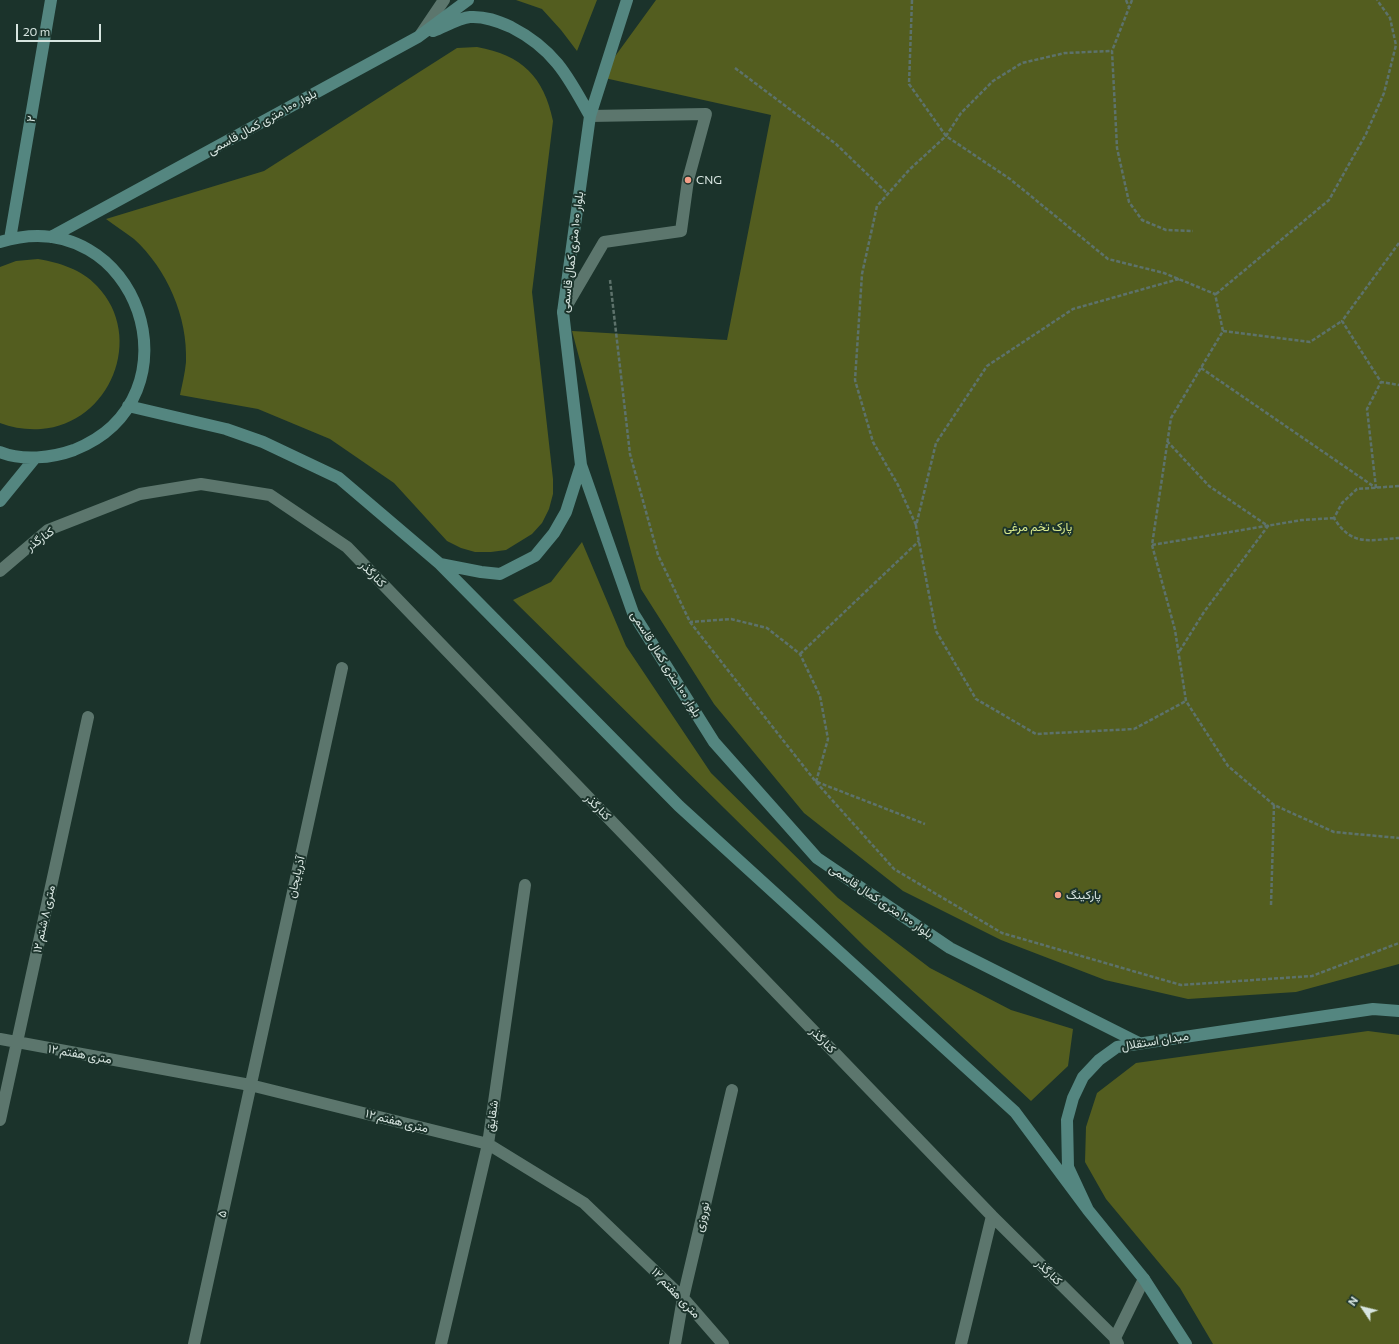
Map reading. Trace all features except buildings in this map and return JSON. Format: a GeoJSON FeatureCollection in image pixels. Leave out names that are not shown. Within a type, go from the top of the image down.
{"type":"FeatureCollection","features":[{"type":"Feature","properties":{"kind":"main road","name":"۲"},"geometry":{"type":"LineString","coordinates":[[5,240],[51,0]]}},
{"type":"Feature","properties":{"kind":"main road","name":"بلوار ۱۰۰ متری کمال قاسمی"},"geometry":{"type":"LineString","coordinates":[[51,237],[418,37],[468,0]]}},
{"type":"Feature","properties":{"kind":"main road","name":"بلوار ۱۰۰ متری کمال قاسمی"},"geometry":{"type":"LineString","coordinates":[[627,0],[590,116],[563,312],[581,465],[633,612],[714,742],[817,858],[950,948],[1139,1043]]}},
{"type":"Feature","properties":{"kind":"main road"},"geometry":{"type":"LineString","coordinates":[[418,37],[469,17],[494,19],[519,31],[543,47],[567,76],[590,116]]}},
{"type":"Feature","properties":{"kind":"main road"},"geometry":{"type":"LineString","coordinates":[[0,452],[35,458],[62,454],[88,444],[111,427],[128,406],[140,381],[145,354],[144,326],[135,300],[121,277],[101,258],[78,244],[51,237],[31,236],[5,240]]}},
{"type":"Feature","properties":{"kind":"main road"},"geometry":{"type":"LineString","coordinates":[[128,406],[226,429],[263,442],[339,478],[440,564],[679,806],[1015,1112],[1088,1210]]}},
{"type":"Feature","properties":{"kind":"main road"},"geometry":{"type":"LineString","coordinates":[[0,501],[35,458]]}},
{"type":"Feature","properties":{"kind":"main road"},"geometry":{"type":"LineString","coordinates":[[440,564],[500,574],[535,556],[554,533],[566,512],[581,465]]}},
{"type":"Feature","properties":{"kind":"main road","name":"میدان استقلال"},"geometry":{"type":"LineString","coordinates":[[1186,1344],[1144,1279],[1088,1210],[1068,1167],[1067,1120],[1073,1098],[1084,1077],[1098,1060],[1117,1047],[1373,1009],[1398,1010]]}},
{"type":"Feature","properties":{"kind":"street"},"geometry":{"type":"LineString","coordinates":[[418,37],[444,0]]}},
{"type":"Feature","properties":{"kind":"street"},"geometry":{"type":"LineString","coordinates":[[563,312],[604,242],[681,231],[688,180],[706,114],[590,116]]}},
{"type":"Feature","properties":{"kind":"street","name":"کنارگذر"},"geometry":{"type":"LineString","coordinates":[[0,571],[48,530],[140,494],[202,484],[270,495],[347,547],[992,1216],[1116,1342]]}},
{"type":"Feature","properties":{"kind":"street","name":"آذریایجان"},"geometry":{"type":"LineString","coordinates":[[250,1085],[342,668]]}},
{"type":"Feature","properties":{"kind":"street","name":"۱۲ متری ۸ شتم"},"geometry":{"type":"LineString","coordinates":[[0,1120],[88,717]]}},
{"type":"Feature","properties":{"kind":"street","name":"شقایق"},"geometry":{"type":"LineString","coordinates":[[441,1344],[488,1144],[525,885]]}},
{"type":"Feature","properties":{"kind":"street","name":"۱۲ متری هفتم"},"geometry":{"type":"LineString","coordinates":[[0,1039],[250,1085],[488,1144],[584,1203],[683,1298],[723,1344]]}},
{"type":"Feature","properties":{"kind":"street","name":"۵"},"geometry":{"type":"LineString","coordinates":[[194,1344],[250,1085]]}},
{"type":"Feature","properties":{"kind":"street","name":"نوروزی"},"geometry":{"type":"LineString","coordinates":[[675,1344],[683,1298],[732,1090]]}},
{"type":"Feature","properties":{"kind":"street"},"geometry":{"type":"LineString","coordinates":[[961,1344],[992,1216]]}},
{"type":"Feature","properties":{"kind":"street"},"geometry":{"type":"LineString","coordinates":[[1116,1342],[1144,1279]]}},
{"type":"Feature","properties":{"kind":"path"},"geometry":{"type":"LineString","coordinates":[[912,0],[909,84],[946,136],[1010,179],[1108,259],[1164,273],[1215,294]]}},
{"type":"Feature","properties":{"kind":"path"},"geometry":{"type":"LineString","coordinates":[[1126,0],[1129,7]]}},
{"type":"Feature","properties":{"kind":"path"},"geometry":{"type":"LineString","coordinates":[[1132,0],[1112,51],[1118,148],[1129,202],[1142,220],[1166,230],[1193,231]]}},
{"type":"Feature","properties":{"kind":"path"},"geometry":{"type":"LineString","coordinates":[[1215,294],[1329,200],[1366,134],[1384,93],[1397,45],[1390,18],[1376,0]]}},
{"type":"Feature","properties":{"kind":"path"},"geometry":{"type":"LineString","coordinates":[[1112,51],[1065,53],[1022,62],[993,81],[961,113],[946,136],[910,168],[877,206],[862,274],[855,380],[873,442],[898,485],[916,526],[936,631],[976,699],[1036,734],[1134,729],[1186,701]]}},
{"type":"Feature","properties":{"kind":"path"},"geometry":{"type":"LineString","coordinates":[[735,68],[836,144],[888,194]]}},
{"type":"Feature","properties":{"kind":"path"},"geometry":{"type":"LineString","coordinates":[[1223,331],[1310,342],[1342,321],[1399,243]]}},
{"type":"Feature","properties":{"kind":"path"},"geometry":{"type":"LineString","coordinates":[[916,526],[936,443],[987,366],[1073,309],[1179,279]]}},
{"type":"Feature","properties":{"kind":"path"},"geometry":{"type":"LineString","coordinates":[[610,280],[630,454],[658,555],[690,622],[816,782],[894,869],[1002,933],[1181,985],[1312,976],[1399,943]]}},
{"type":"Feature","properties":{"kind":"path"},"geometry":{"type":"LineString","coordinates":[[1215,294],[1223,331],[1171,418],[1152,545],[1175,630],[1186,701],[1228,766],[1274,805],[1334,832],[1399,838]]}},
{"type":"Feature","properties":{"kind":"path"},"geometry":{"type":"LineString","coordinates":[[1342,321],[1381,382],[1399,385]]}},
{"type":"Feature","properties":{"kind":"path"},"geometry":{"type":"LineString","coordinates":[[1201,368],[1376,488]]}},
{"type":"Feature","properties":{"kind":"path"},"geometry":{"type":"LineString","coordinates":[[1376,488],[1367,408],[1381,382]]}},
{"type":"Feature","properties":{"kind":"path"},"geometry":{"type":"LineString","coordinates":[[1168,441],[1209,486],[1268,526]]}},
{"type":"Feature","properties":{"kind":"path"},"geometry":{"type":"LineString","coordinates":[[1334,518],[1342,503],[1357,489],[1399,486]]}},
{"type":"Feature","properties":{"kind":"path"},"geometry":{"type":"LineString","coordinates":[[1152,545],[1302,520],[1334,518]]}},
{"type":"Feature","properties":{"kind":"path"},"geometry":{"type":"LineString","coordinates":[[1334,518],[1342,531],[1359,540],[1399,538]]}},
{"type":"Feature","properties":{"kind":"path"},"geometry":{"type":"LineString","coordinates":[[1179,653],[1204,612],[1268,526]]}},
{"type":"Feature","properties":{"kind":"path"},"geometry":{"type":"LineString","coordinates":[[800,654],[919,541]]}},
{"type":"Feature","properties":{"kind":"path"},"geometry":{"type":"LineString","coordinates":[[690,622],[730,619],[767,628],[800,654],[820,696],[828,739],[816,782]]}},
{"type":"Feature","properties":{"kind":"path"},"geometry":{"type":"LineString","coordinates":[[816,782],[925,824]]}},
{"type":"Feature","properties":{"kind":"path"},"geometry":{"type":"LineString","coordinates":[[1271,905],[1274,805]]}},
{"type":"Feature","properties":{"kind":"green space"},"geometry":{"type":"Polygon","coordinates":[[[516,0],[597,0],[577,51],[542,9],[516,0]]]}},
{"type":"Feature","properties":{"kind":"green space","name":"پارک تخم مرغی"},"geometry":{"type":"Polygon","coordinates":[[[656,0],[1399,0],[1399,964],[1296,992],[1188,999],[1105,980],[1001,940],[903,891],[804,813],[714,704],[641,589],[572,331],[727,340],[771,115],[600,77],[656,0]]]}},
{"type":"Feature","properties":{"kind":"green space"},"geometry":{"type":"Polygon","coordinates":[[[477,47],[507,56],[528,70],[537,80],[544,92],[553,121],[532,292],[553,479],[553,494],[549,509],[542,523],[532,534],[506,550],[491,552],[475,552],[461,548],[447,541],[394,483],[330,439],[258,409],[180,395],[186,366],[186,345],[179,311],[173,295],[165,279],[146,251],[134,239],[106,219],[264,171],[457,48],[477,47]]]}},
{"type":"Feature","properties":{"kind":"green space"},"geometry":{"type":"Polygon","coordinates":[[[38,259],[77,271],[97,286],[111,307],[119,329],[119,352],[113,375],[102,395],[86,412],[65,424],[41,429],[31,429],[0,423],[0,267],[16,261],[38,259]]]}},
{"type":"Feature","properties":{"kind":"green space"},"geometry":{"type":"Polygon","coordinates":[[[582,542],[626,646],[711,773],[838,898],[930,968],[1011,1010],[1073,1029],[1068,1066],[1031,1101],[865,947],[513,600],[551,582],[582,542]]]}},
{"type":"Feature","properties":{"kind":"green space"},"geometry":{"type":"Polygon","coordinates":[[[1368,1031],[1399,1035],[1399,1344],[1213,1344],[1180,1288],[1106,1199],[1085,1162],[1086,1127],[1097,1093],[1136,1063],[1368,1031]]]}},
{"type":"Feature","properties":{"kind":"place","name":"CNG"},"geometry":{"type":"Point","coordinates":[688,180]}},
{"type":"Feature","properties":{"kind":"place","name":"پارکینگ"},"geometry":{"type":"Point","coordinates":[1058,895]}}]}
